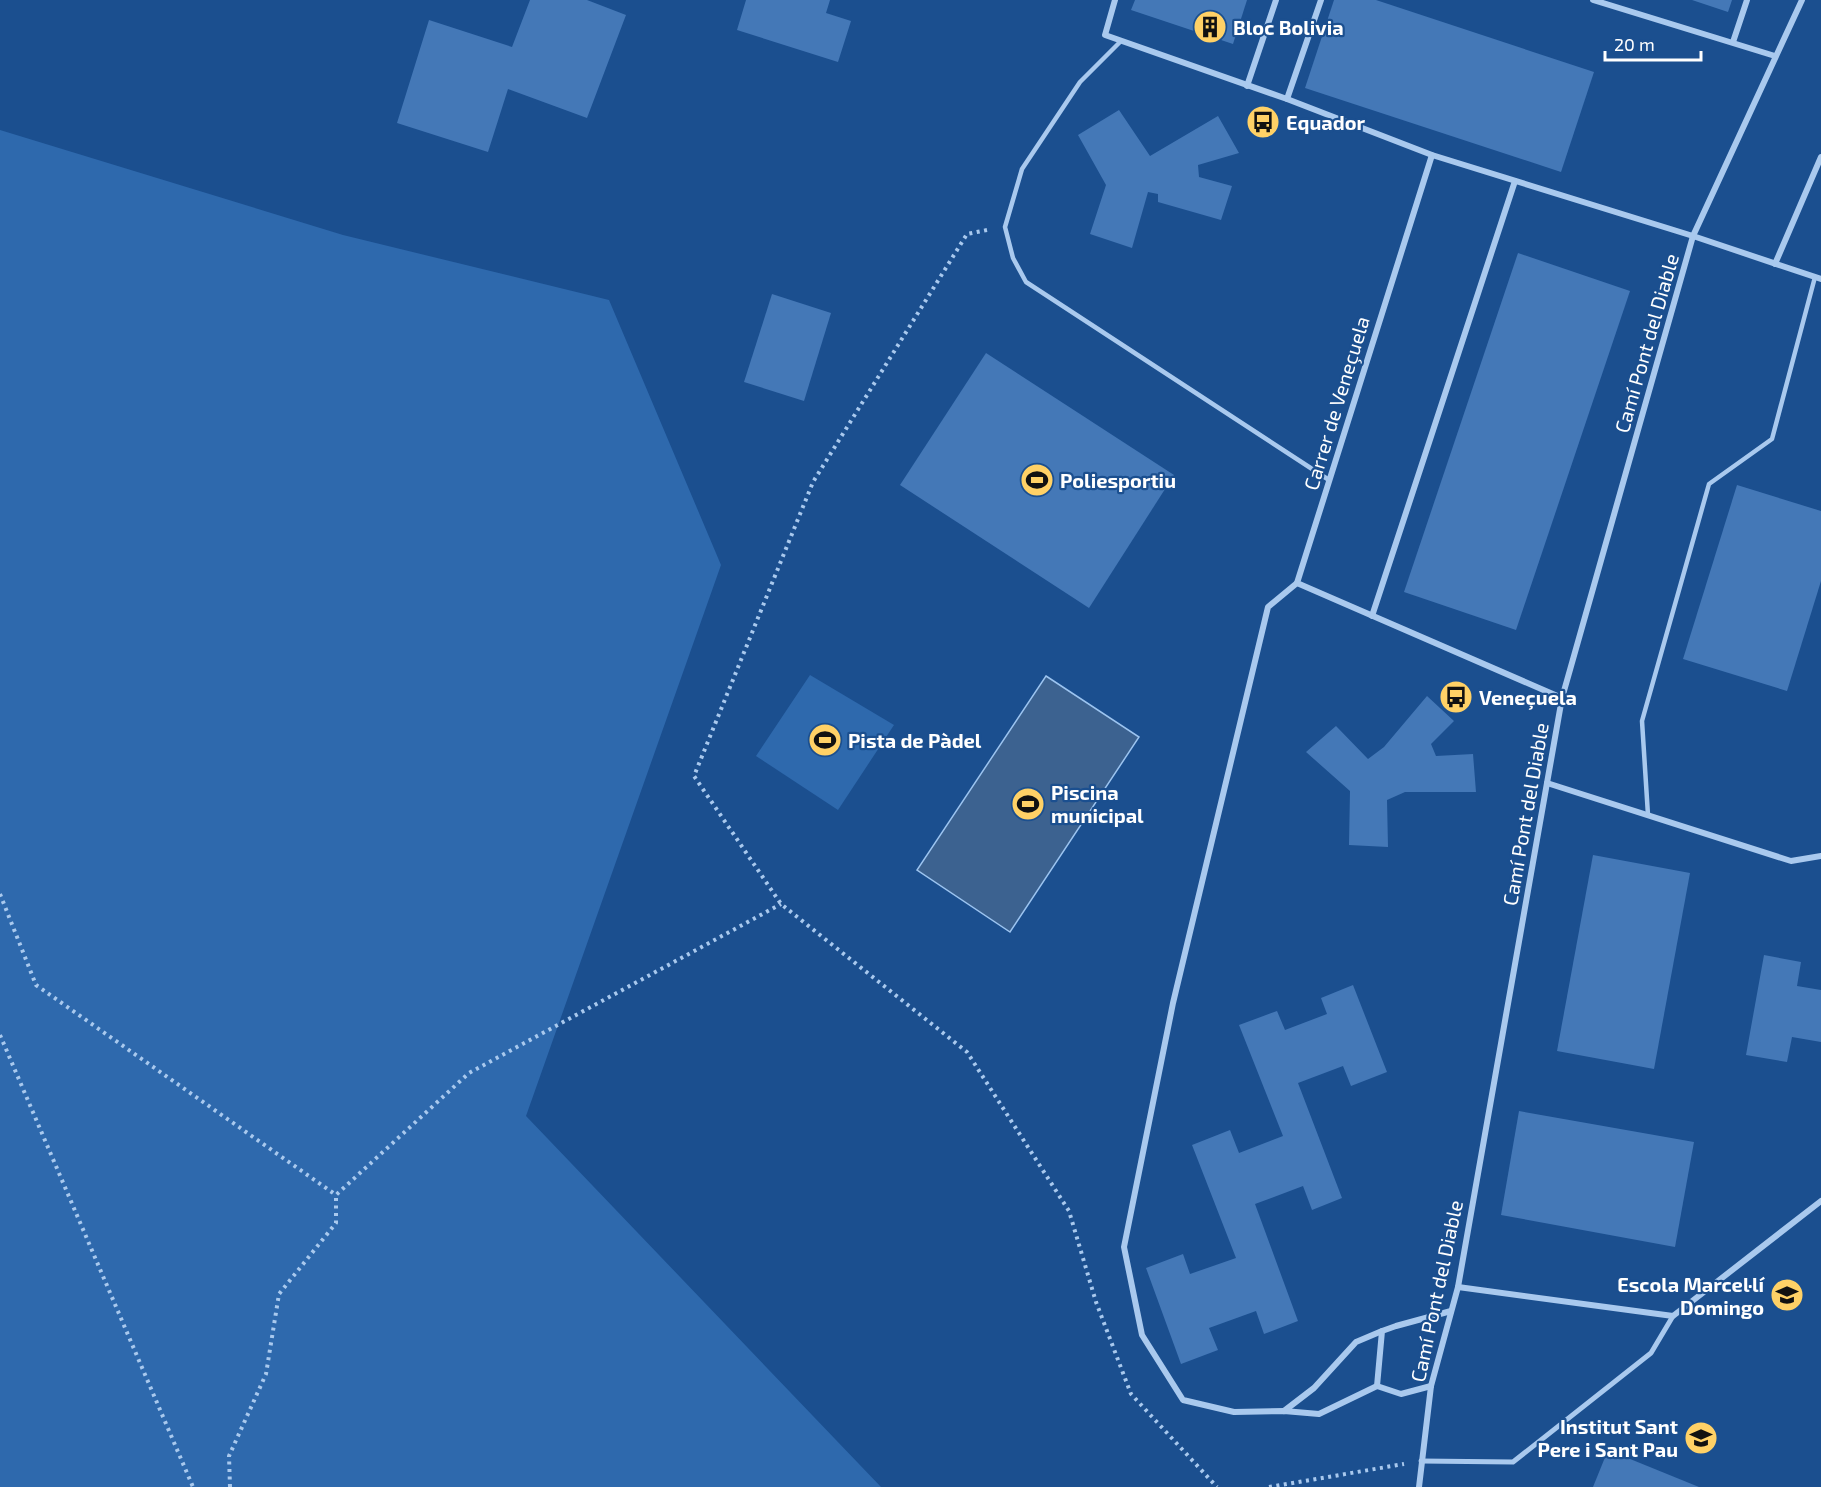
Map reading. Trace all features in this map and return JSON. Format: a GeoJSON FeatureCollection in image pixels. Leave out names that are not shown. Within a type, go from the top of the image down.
{"type":"FeatureCollection","features":[{"type":"Feature","properties":{"kind":"street"},"geometry":{"type":"LineString","coordinates":[[1115,0],[1105,35],[1287,99],[1432,155],[1693,236],[1818,278]]}},
{"type":"Feature","properties":{"kind":"street"},"geometry":{"type":"LineString","coordinates":[[1248,86],[1276,0]]}},
{"type":"Feature","properties":{"kind":"street"},"geometry":{"type":"LineString","coordinates":[[1287,99],[1321,0]]}},
{"type":"Feature","properties":{"kind":"street"},"geometry":{"type":"LineString","coordinates":[[1593,0],[1775,56]]}},
{"type":"Feature","properties":{"kind":"street"},"geometry":{"type":"LineString","coordinates":[[1733,42],[1747,0]]}},
{"type":"Feature","properties":{"kind":"street","name":"Camí Pont del Diable"},"geometry":{"type":"LineString","coordinates":[[1419,1487],[1431,1386],[1458,1287],[1562,698],[1693,236],[1802,0]]}},
{"type":"Feature","properties":{"kind":"street","name":"Carrer de Veneçuela"},"geometry":{"type":"LineString","coordinates":[[1297,584],[1432,155]]}},
{"type":"Feature","properties":{"kind":"street"},"geometry":{"type":"LineString","coordinates":[[1775,264],[1821,157]]}},
{"type":"Feature","properties":{"kind":"street"},"geometry":{"type":"LineString","coordinates":[[1372,616],[1515,181]]}},
{"type":"Feature","properties":{"kind":"street"},"geometry":{"type":"LineString","coordinates":[[1431,1386],[1401,1394],[1377,1386],[1319,1414],[1284,1411],[1234,1412],[1183,1400],[1142,1335],[1124,1247],[1173,1003],[1268,607],[1297,584],[1562,698]]}},
{"type":"Feature","properties":{"kind":"street"},"geometry":{"type":"LineString","coordinates":[[1547,783],[1791,861],[1821,856]]}},
{"type":"Feature","properties":{"kind":"street"},"geometry":{"type":"LineString","coordinates":[[1421,1461],[1513,1462],[1651,1353],[1673,1316],[1821,1201]]}},
{"type":"Feature","properties":{"kind":"street"},"geometry":{"type":"LineString","coordinates":[[1458,1287],[1673,1316]]}},
{"type":"Feature","properties":{"kind":"street"},"geometry":{"type":"LineString","coordinates":[[1284,1411],[1314,1388],[1356,1342],[1382,1331],[1451,1311]]}},
{"type":"Feature","properties":{"kind":"street"},"geometry":{"type":"LineString","coordinates":[[1377,1386],[1382,1331]]}},
{"type":"Feature","properties":{"kind":"lane"},"geometry":{"type":"LineString","coordinates":[[1121,41],[1080,82],[1023,169],[1005,227],[1013,258],[1026,282],[1329,480]]}},
{"type":"Feature","properties":{"kind":"lane"},"geometry":{"type":"LineString","coordinates":[[1648,815],[1642,721],[1709,484],[1772,440],[1818,278]]}},
{"type":"Feature","properties":{"kind":"path"},"geometry":{"type":"LineString","coordinates":[[1005,227],[968,234],[813,482],[694,776],[781,904],[967,1052],[1069,1211],[1096,1302],[1131,1394],[1217,1487]]}},
{"type":"Feature","properties":{"kind":"path"},"geometry":{"type":"LineString","coordinates":[[0,894],[36,985],[336,1195]]}},
{"type":"Feature","properties":{"kind":"path"},"geometry":{"type":"LineString","coordinates":[[230,1487],[229,1456],[266,1374],[279,1294],[336,1222],[336,1195],[469,1073],[781,904]]}},
{"type":"Feature","properties":{"kind":"path"},"geometry":{"type":"LineString","coordinates":[[0,1035],[193,1487]]}},
{"type":"Feature","properties":{"kind":"path"},"geometry":{"type":"LineString","coordinates":[[1269,1487],[1421,1461]]}},
{"type":"Feature","properties":{"kind":"shaded area"},"geometry":{"type":"Polygon","coordinates":[[[0,130],[343,235],[609,300],[721,565],[526,1116],[881,1487],[0,1487],[0,130]]]}},
{"type":"Feature","properties":{"kind":"shaded area","name":"Pista de Pàdel"},"geometry":{"type":"Polygon","coordinates":[[[810,675],[894,725],[838,810],[756,756],[810,675]]]}},
{"type":"Feature","properties":{"kind":"shaded area","name":"Piscina municipal"},"geometry":{"type":"Polygon","coordinates":[[[1046,676],[1139,737],[1010,932],[917,870],[1046,676]]]}},
{"type":"Feature","properties":{"kind":"building"},"geometry":{"type":"Polygon","coordinates":[[[530,0],[587,0],[626,15],[587,118],[508,89],[488,152],[397,123],[429,20],[512,47],[530,0]]]}},
{"type":"Feature","properties":{"kind":"building"},"geometry":{"type":"Polygon","coordinates":[[[746,0],[830,0],[826,13],[851,21],[838,62],[737,30],[746,0]]]}},
{"type":"Feature","properties":{"kind":"building","name":"Bloc Bolivia"},"geometry":{"type":"Polygon","coordinates":[[[1135,0],[1247,0],[1233,44],[1131,10],[1135,0]]]}},
{"type":"Feature","properties":{"kind":"building"},"geometry":{"type":"Polygon","coordinates":[[[1334,0],[1376,0],[1594,72],[1561,172],[1305,88],[1334,0]]]}},
{"type":"Feature","properties":{"kind":"building"},"geometry":{"type":"Polygon","coordinates":[[[1692,0],[1732,0],[1728,12],[1692,0]]]}},
{"type":"Feature","properties":{"kind":"building"},"geometry":{"type":"Polygon","coordinates":[[[1119,110],[1150,156],[1218,116],[1239,153],[1198,165],[1199,177],[1232,186],[1221,220],[1158,202],[1158,194],[1148,192],[1132,248],[1090,234],[1106,185],[1078,135],[1119,110]]]}},
{"type":"Feature","properties":{"kind":"building"},"geometry":{"type":"Polygon","coordinates":[[[1518,253],[1630,291],[1516,630],[1404,592],[1518,253]]]}},
{"type":"Feature","properties":{"kind":"building"},"geometry":{"type":"Polygon","coordinates":[[[772,294],[831,313],[804,401],[744,382],[772,294]]]}},
{"type":"Feature","properties":{"kind":"building","name":"Poliesportiu"},"geometry":{"type":"Polygon","coordinates":[[[986,353],[1174,475],[1089,608],[900,485],[986,353]]]}},
{"type":"Feature","properties":{"kind":"building"},"geometry":{"type":"Polygon","coordinates":[[[1737,485],[1821,511],[1821,581],[1787,691],[1683,659],[1737,485]]]}},
{"type":"Feature","properties":{"kind":"building"},"geometry":{"type":"Polygon","coordinates":[[[1427,696],[1454,721],[1431,744],[1436,756],[1473,754],[1476,792],[1405,792],[1387,800],[1388,847],[1349,845],[1350,791],[1306,752],[1336,726],[1368,759],[1384,747],[1427,696]]]}},
{"type":"Feature","properties":{"kind":"building"},"geometry":{"type":"Polygon","coordinates":[[[1593,855],[1690,873],[1654,1069],[1557,1051],[1593,855]]]}},
{"type":"Feature","properties":{"kind":"building"},"geometry":{"type":"Polygon","coordinates":[[[1764,955],[1801,962],[1797,986],[1821,990],[1821,1042],[1792,1037],[1787,1062],[1746,1055],[1764,955]]]}},
{"type":"Feature","properties":{"kind":"building"},"geometry":{"type":"Polygon","coordinates":[[[1353,985],[1387,1072],[1351,1086],[1343,1066],[1298,1083],[1342,1198],[1312,1210],[1303,1186],[1255,1204],[1298,1321],[1264,1334],[1256,1311],[1209,1328],[1218,1350],[1181,1364],[1146,1268],[1183,1254],[1190,1274],[1236,1258],[1192,1145],[1230,1130],[1239,1153],[1283,1136],[1239,1025],[1277,1011],[1285,1030],[1327,1014],[1321,998],[1353,985]]]}},
{"type":"Feature","properties":{"kind":"building"},"geometry":{"type":"Polygon","coordinates":[[[1519,1111],[1694,1142],[1675,1247],[1501,1215],[1519,1111]]]}},
{"type":"Feature","properties":{"kind":"building"},"geometry":{"type":"Polygon","coordinates":[[[1608,1450],[1699,1487],[1593,1487],[1608,1450]]]}},
{"type":"Feature","properties":{"kind":"place","name":"Bloc Bolivia"},"geometry":{"type":"Point","coordinates":[1210,27]}},
{"type":"Feature","properties":{"kind":"place","name":"Equador"},"geometry":{"type":"Point","coordinates":[1263,122]}},
{"type":"Feature","properties":{"kind":"place","name":"Poliesportiu"},"geometry":{"type":"Point","coordinates":[1037,480]}},
{"type":"Feature","properties":{"kind":"place","name":"Veneçuela"},"geometry":{"type":"Point","coordinates":[1456,697]}},
{"type":"Feature","properties":{"kind":"place","name":"Pista de Pàdel"},"geometry":{"type":"Point","coordinates":[825,740]}},
{"type":"Feature","properties":{"kind":"place","name":"Piscina municipal"},"geometry":{"type":"Point","coordinates":[1028,804]}},
{"type":"Feature","properties":{"kind":"place","name":"Escola Marcel·lí Domingo"},"geometry":{"type":"Point","coordinates":[1787,1295]}},
{"type":"Feature","properties":{"kind":"place","name":"Institut Sant Pere i Sant Pau"},"geometry":{"type":"Point","coordinates":[1701,1438]}}]}
